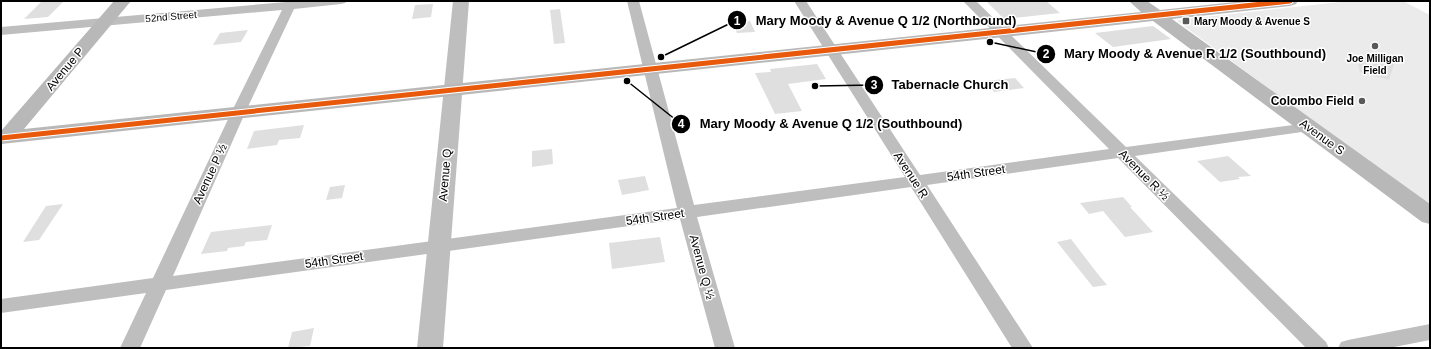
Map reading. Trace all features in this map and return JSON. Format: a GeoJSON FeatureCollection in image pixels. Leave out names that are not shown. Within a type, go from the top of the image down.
{"type":"FeatureCollection","features":[{"type":"Feature","properties":{"kind":"main road","name":"Avenue P"},"geometry":{"type":"LineString","coordinates":[[3,140],[123,1]]}},
{"type":"Feature","properties":{"kind":"main road","name":"Avenue S"},"geometry":{"type":"LineString","coordinates":[[1137,1],[1430,216]]}},
{"type":"Feature","properties":{"kind":"main road"},"geometry":{"type":"LineString","coordinates":[[3,140],[238,113],[1290,1]]}},
{"type":"Feature","properties":{"kind":"street","name":"52nd Street"},"geometry":{"type":"LineString","coordinates":[[1,31],[291,3],[341,1]]}},
{"type":"Feature","properties":{"kind":"street","name":"Avenue Q"},"geometry":{"type":"LineString","coordinates":[[430,348],[461,1]]}},
{"type":"Feature","properties":{"kind":"street","name":"Avenue Q ½"},"geometry":{"type":"LineString","coordinates":[[633,1],[687,212],[724,348]]}},
{"type":"Feature","properties":{"kind":"street","name":"Avenue R"},"geometry":{"type":"LineString","coordinates":[[800,1],[914,181],[1023,348]]}},
{"type":"Feature","properties":{"kind":"street","name":"Avenue R ½"},"geometry":{"type":"LineString","coordinates":[[969,1],[1319,348]]}},
{"type":"Feature","properties":{"kind":"street","name":"Avenue P ½"},"geometry":{"type":"LineString","coordinates":[[130,348],[238,113],[291,3]]}},
{"type":"Feature","properties":{"kind":"street","name":"54th Street"},"geometry":{"type":"LineString","coordinates":[[1,306],[1309,127]]}},
{"type":"Feature","properties":{"kind":"street"},"geometry":{"type":"LineString","coordinates":[[1348,348],[1430,332]]}},
{"type":"Feature","properties":{"kind":"shaded area"},"geometry":{"type":"Polygon","coordinates":[[[1349,1],[1403,1],[1430,15],[1430,207],[1177,21],[1349,1]]]}},
{"type":"Feature","properties":{"kind":"building"},"geometry":{"type":"Polygon","coordinates":[[[64,1],[48,17],[24,19],[41,2],[64,1]]]}},
{"type":"Feature","properties":{"kind":"building"},"geometry":{"type":"Polygon","coordinates":[[[986,1],[1046,1],[1060,13],[1004,19],[986,1]]]}},
{"type":"Feature","properties":{"kind":"building"},"geometry":{"type":"Polygon","coordinates":[[[433,4],[431,17],[412,19],[415,5],[433,4]]]}},
{"type":"Feature","properties":{"kind":"building"},"geometry":{"type":"Polygon","coordinates":[[[560,9],[565,43],[554,44],[550,10],[560,9]]]}},
{"type":"Feature","properties":{"kind":"building"},"geometry":{"type":"Polygon","coordinates":[[[750,21],[755,32],[737,33],[732,22],[750,21]]]}},
{"type":"Feature","properties":{"kind":"building"},"geometry":{"type":"Polygon","coordinates":[[[1153,26],[1171,39],[1113,47],[1095,33],[1153,26]]]}},
{"type":"Feature","properties":{"kind":"building"},"geometry":{"type":"Polygon","coordinates":[[[248,30],[241,42],[213,45],[220,33],[248,30]]]}},
{"type":"Feature","properties":{"kind":"building"},"geometry":{"type":"Polygon","coordinates":[[[1366,56],[1394,64],[1389,80],[1360,72],[1358,65],[1366,56]]]}},
{"type":"Feature","properties":{"kind":"building"},"geometry":{"type":"Polygon","coordinates":[[[817,64],[826,79],[788,84],[802,111],[775,114],[755,73],[771,72],[770,69],[817,64]]]}},
{"type":"Feature","properties":{"kind":"building"},"geometry":{"type":"Polygon","coordinates":[[[1015,78],[1024,88],[994,92],[985,81],[1015,78]]]}},
{"type":"Feature","properties":{"kind":"building"},"geometry":{"type":"Polygon","coordinates":[[[304,125],[300,138],[279,140],[277,145],[247,149],[254,131],[304,125]]]}},
{"type":"Feature","properties":{"kind":"building"},"geometry":{"type":"Polygon","coordinates":[[[552,149],[553,164],[532,167],[532,151],[552,149]]]}},
{"type":"Feature","properties":{"kind":"building"},"geometry":{"type":"Polygon","coordinates":[[[1228,156],[1251,176],[1238,177],[1240,179],[1220,182],[1197,161],[1228,156]]]}},
{"type":"Feature","properties":{"kind":"building"},"geometry":{"type":"Polygon","coordinates":[[[645,176],[649,190],[622,195],[618,180],[645,176]]]}},
{"type":"Feature","properties":{"kind":"building"},"geometry":{"type":"Polygon","coordinates":[[[345,185],[342,198],[326,200],[330,187],[345,185]]]}},
{"type":"Feature","properties":{"kind":"building"},"geometry":{"type":"Polygon","coordinates":[[[1123,197],[1153,232],[1125,237],[1103,211],[1089,214],[1080,203],[1123,197]]]}},
{"type":"Feature","properties":{"kind":"building"},"geometry":{"type":"Polygon","coordinates":[[[63,204],[39,240],[23,242],[46,206],[63,204]]]}},
{"type":"Feature","properties":{"kind":"building"},"geometry":{"type":"Polygon","coordinates":[[[272,225],[267,240],[246,242],[244,246],[228,248],[227,251],[201,254],[211,232],[272,225]]]}},
{"type":"Feature","properties":{"kind":"building"},"geometry":{"type":"Polygon","coordinates":[[[660,237],[665,262],[612,269],[609,243],[660,237]]]}},
{"type":"Feature","properties":{"kind":"building"},"geometry":{"type":"Polygon","coordinates":[[[1071,239],[1107,285],[1093,287],[1057,242],[1071,239]]]}},
{"type":"Feature","properties":{"kind":"building"},"geometry":{"type":"Polygon","coordinates":[[[314,328],[310,346],[288,348],[292,332],[314,328]]]}},
{"type":"Feature","properties":{"kind":"cycle path"},"geometry":{"type":"LineString","coordinates":[[1,138],[1290,1]]}},
{"type":"Feature","properties":{"kind":"place","name":"Mary Moody & Avenue S"},"geometry":{"type":"Point","coordinates":[1186,21]}},
{"type":"Feature","properties":{"kind":"place","name":"Mary Moody & Avenue R 1/2 (Southbound)"},"geometry":{"type":"Point","coordinates":[990,42]}},
{"type":"Feature","properties":{"kind":"place","name":"Joe Milligan Field"},"geometry":{"type":"Point","coordinates":[1375,46]}},
{"type":"Feature","properties":{"kind":"place","name":"Mary Moody & Avenue Q 1/2 (Northbound)"},"geometry":{"type":"Point","coordinates":[661,57]}},
{"type":"Feature","properties":{"kind":"place","name":"Mary Moody & Avenue Q 1/2 (Southbound)"},"geometry":{"type":"Point","coordinates":[627,81]}},
{"type":"Feature","properties":{"kind":"place","name":"Tabernacle Church"},"geometry":{"type":"Point","coordinates":[815,86]}},
{"type":"Feature","properties":{"kind":"place","name":"Colombo Field"},"geometry":{"type":"Point","coordinates":[1362,101]}}]}
